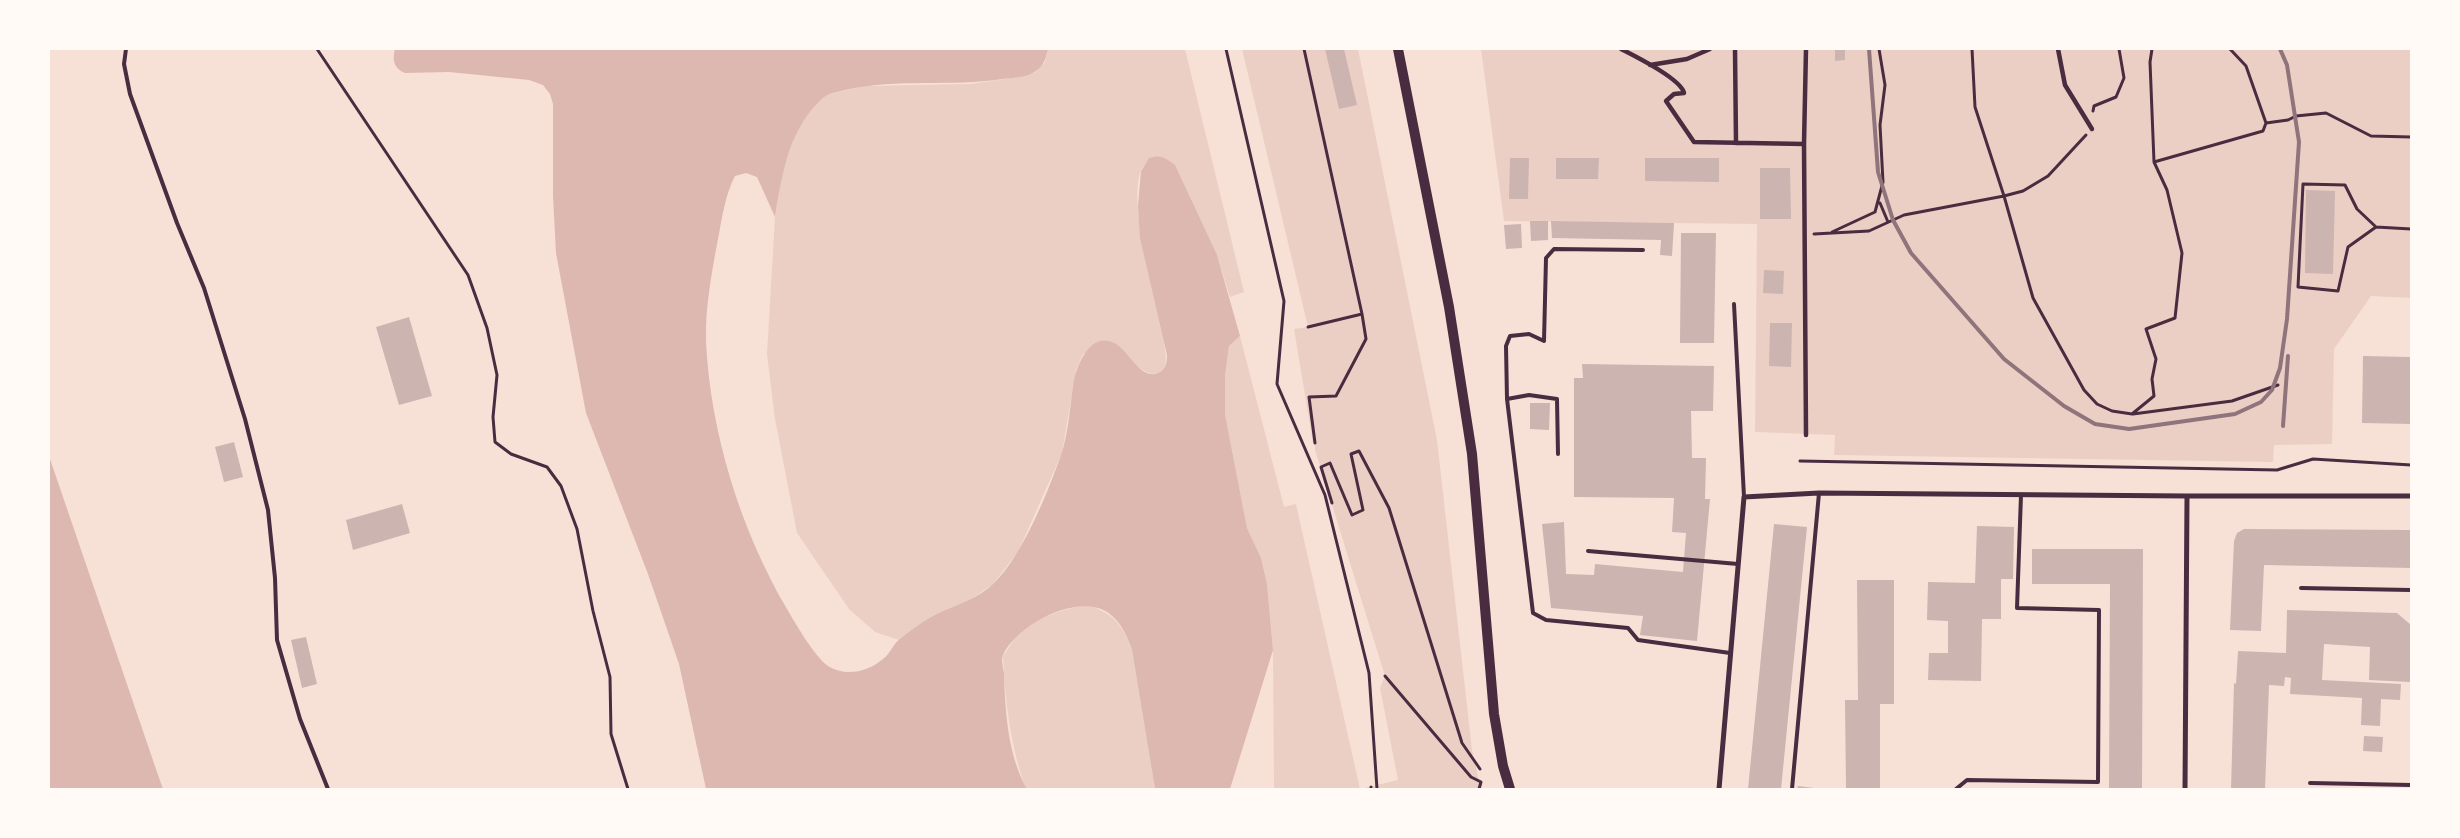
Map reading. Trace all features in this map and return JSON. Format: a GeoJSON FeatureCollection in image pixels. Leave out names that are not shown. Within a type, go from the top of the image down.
{"type":"FeatureCollection","features":[{"type":"Feature","properties":{"kind":"main road"},"geometry":{"type":"LineString","coordinates":[[1398,49],[1448,307],[1472,454],[1494,714],[1503,766],[1510,789]]}},
{"type":"Feature","properties":{"kind":"street"},"geometry":{"type":"LineString","coordinates":[[1621,49],[1683,88],[1684,93],[1674,94],[1666,101],[1694,142],[1804,144]]}},
{"type":"Feature","properties":{"kind":"street"},"geometry":{"type":"LineString","coordinates":[[1647,64],[1655,66],[1687,59],[1710,49]]}},
{"type":"Feature","properties":{"kind":"street"},"geometry":{"type":"LineString","coordinates":[[1735,49],[1736,143]]}},
{"type":"Feature","properties":{"kind":"street"},"geometry":{"type":"LineString","coordinates":[[1806,49],[1804,144],[1806,435]]}},
{"type":"Feature","properties":{"kind":"street"},"geometry":{"type":"LineString","coordinates":[[2058,49],[2065,85],[2092,129]]}},
{"type":"Feature","properties":{"kind":"street"},"geometry":{"type":"LineString","coordinates":[[1719,789],[1744,497],[1819,492],[2021,495],[2411,496]]}},
{"type":"Feature","properties":{"kind":"street"},"geometry":{"type":"LineString","coordinates":[[2185,789],[2187,496]]}},
{"type":"Feature","properties":{"kind":"lane"},"geometry":{"type":"LineString","coordinates":[[126,49],[124,64],[130,94],[177,223],[204,288],[245,419],[268,510],[275,578],[277,640],[300,719],[328,789]]}},
{"type":"Feature","properties":{"kind":"lane"},"geometry":{"type":"LineString","coordinates":[[1643,250],[1554,249],[1546,258],[1544,341],[1528,334],[1510,336],[1506,346],[1507,399],[1533,613],[1546,620],[1628,628],[1638,640],[1730,653]]}},
{"type":"Feature","properties":{"kind":"lane"},"geometry":{"type":"LineString","coordinates":[[1734,304],[1744,497]]}},
{"type":"Feature","properties":{"kind":"lane"},"geometry":{"type":"LineString","coordinates":[[1507,399],[1529,395],[1558,399],[1558,454]]}},
{"type":"Feature","properties":{"kind":"lane"},"geometry":{"type":"LineString","coordinates":[[1792,789],[1819,492]]}},
{"type":"Feature","properties":{"kind":"lane"},"geometry":{"type":"LineString","coordinates":[[1956,789],[1967,780],[2098,782],[2099,610],[2017,608],[2021,495]]}},
{"type":"Feature","properties":{"kind":"lane"},"geometry":{"type":"LineString","coordinates":[[1588,551],[1738,564]]}},
{"type":"Feature","properties":{"kind":"lane"},"geometry":{"type":"LineString","coordinates":[[2301,588],[2411,590]]}},
{"type":"Feature","properties":{"kind":"lane"},"geometry":{"type":"LineString","coordinates":[[2310,783],[2411,785]]}},
{"type":"Feature","properties":{"kind":"path"},"geometry":{"type":"LineString","coordinates":[[317,49],[468,275],[487,328],[497,375],[493,417],[495,442],[511,454],[548,468],[561,486],[577,529],[593,611],[610,677],[611,734],[628,789]]}},
{"type":"Feature","properties":{"kind":"path"},"geometry":{"type":"LineString","coordinates":[[1226,49],[1284,301],[1278,384],[1325,496],[1366,664],[1377,789]]}},
{"type":"Feature","properties":{"kind":"path"},"geometry":{"type":"LineString","coordinates":[[1304,49],[1366,339],[1336,396],[1309,397],[1315,443]]}},
{"type":"Feature","properties":{"kind":"path"},"geometry":{"type":"LineString","coordinates":[[1829,233],[1875,212],[1879,203],[1883,182],[1880,125],[1885,85],[1879,49]]}},
{"type":"Feature","properties":{"kind":"path"},"geometry":{"type":"LineString","coordinates":[[1972,49],[1974,107],[2004,196],[2034,298],[2084,390],[2098,404],[2112,411],[2132,414],[2232,402],[2278,385]]}},
{"type":"Feature","properties":{"kind":"path"},"geometry":{"type":"LineString","coordinates":[[1805,234],[1869,231],[1904,215],[2023,191],[2048,176],[2092,129],[2094,106],[2116,96],[2124,78],[2119,49]]}},
{"type":"Feature","properties":{"kind":"path"},"geometry":{"type":"LineString","coordinates":[[2132,414],[2154,396],[2152,379],[2156,360],[2146,329],[2175,318],[2182,253],[2167,190],[2154,162],[2150,62],[2152,49]]}},
{"type":"Feature","properties":{"kind":"path"},"geometry":{"type":"LineString","coordinates":[[2154,162],[2263,131],[2266,123],[2246,66],[2230,49]]}},
{"type":"Feature","properties":{"kind":"path"},"geometry":{"type":"LineString","coordinates":[[2266,123],[2288,120],[2296,116],[2326,113],[2371,136],[2411,136]]}},
{"type":"Feature","properties":{"kind":"path"},"geometry":{"type":"LineString","coordinates":[[2376,227],[2357,209],[2346,185],[2303,184],[2298,287],[2338,291],[2348,247],[2376,227],[2411,229]]}},
{"type":"Feature","properties":{"kind":"path"},"geometry":{"type":"LineString","coordinates":[[1879,203],[1888,222]]}},
{"type":"Feature","properties":{"kind":"path"},"geometry":{"type":"LineString","coordinates":[[1308,327],[1362,314]]}},
{"type":"Feature","properties":{"kind":"path"},"geometry":{"type":"LineString","coordinates":[[1332,503],[1321,467],[1330,463],[1352,515],[1364,510],[1351,454],[1359,452],[1389,508],[1462,743],[1480,769]]}},
{"type":"Feature","properties":{"kind":"path"},"geometry":{"type":"LineString","coordinates":[[1800,461],[2277,470],[2313,459],[2411,465]]}},
{"type":"Feature","properties":{"kind":"path"},"geometry":{"type":"LineString","coordinates":[[1385,676],[1470,777],[1481,782],[1479,789]]}},
{"type":"Feature","properties":{"kind":"shaded area"},"geometry":{"type":"Polygon","coordinates":[[[395,49],[1048,49],[1039,69],[1029,75],[1020,77],[983,81],[884,84],[845,90],[824,97],[812,109],[795,137],[784,168],[775,217],[757,177],[746,173],[735,176],[722,215],[711,277],[707,316],[706,341],[709,375],[721,445],[742,514],[770,579],[811,648],[828,666],[842,671],[856,672],[877,663],[885,657],[898,641],[920,624],[941,612],[975,597],[987,589],[1004,572],[1014,558],[1033,523],[1061,455],[1068,427],[1074,380],[1083,357],[1093,344],[1107,341],[1116,344],[1146,373],[1158,373],[1164,368],[1167,355],[1140,238],[1138,206],[1141,171],[1149,158],[1163,157],[1169,160],[1175,165],[1217,255],[1240,336],[1229,346],[1225,376],[1225,414],[1247,528],[1261,558],[1267,584],[1273,650],[1230,789],[1155,789],[1132,650],[1121,626],[1111,615],[1099,608],[1084,606],[1068,608],[1036,622],[1010,643],[1002,657],[1009,733],[1016,762],[1027,789],[706,789],[679,664],[648,574],[586,413],[556,253],[553,196],[553,104],[550,94],[543,85],[529,80],[449,72],[405,73],[396,67],[395,49]]]}},
{"type":"Feature","properties":{"kind":"shaded area"},"geometry":{"type":"Polygon","coordinates":[[[1048,49],[1185,49],[1244,292],[1230,297],[1217,255],[1149,158],[1141,170],[1137,191],[1144,249],[1163,337],[1166,358],[1164,369],[1152,374],[1145,371],[1138,367],[1116,344],[1083,354],[1076,370],[1062,453],[1018,552],[993,584],[970,600],[938,614],[899,640],[875,632],[849,609],[797,533],[775,419],[767,354],[775,217],[782,172],[796,133],[808,114],[825,95],[865,86],[970,84],[1019,77],[1036,72],[1045,62],[1048,49]]]}},
{"type":"Feature","properties":{"kind":"shaded area"},"geometry":{"type":"Polygon","coordinates":[[[1242,49],[1358,49],[1437,440],[1472,750],[1481,789],[1360,789],[1398,780],[1380,688],[1385,676],[1315,450],[1315,443],[1313,443],[1294,329],[1308,327],[1242,49]]]}},
{"type":"Feature","properties":{"kind":"shaded area"},"geometry":{"type":"Polygon","coordinates":[[[1481,49],[2411,49],[2411,298],[2371,296],[2334,349],[2332,444],[2274,445],[2273,462],[1834,455],[1835,435],[1755,432],[1757,224],[1504,221],[1481,49]]]}},
{"type":"Feature","properties":{"kind":"shaded area"},"geometry":{"type":"Polygon","coordinates":[[[1240,336],[1284,507],[1296,504],[1360,789],[1274,789],[1273,650],[1267,584],[1261,558],[1247,528],[1225,414],[1225,376],[1229,346],[1240,336]]]}},
{"type":"Feature","properties":{"kind":"shaded area"},"geometry":{"type":"Polygon","coordinates":[[[49,456],[157,772],[163,789],[49,789],[49,456]]]}},
{"type":"Feature","properties":{"kind":"shaded area"},"geometry":{"type":"Polygon","coordinates":[[[1089,605],[1106,613],[1117,622],[1132,650],[1155,789],[1027,789],[1024,784],[1015,753],[1009,721],[1003,656],[1019,633],[1029,625],[1054,613],[1089,605]]]}},
{"type":"Feature","properties":{"kind":"building"},"geometry":{"type":"Polygon","coordinates":[[[1325,49],[1344,49],[1357,105],[1339,109],[1325,49]]]}},
{"type":"Feature","properties":{"kind":"building"},"geometry":{"type":"Polygon","coordinates":[[[1835,49],[1845,49],[1845,60],[1835,61],[1835,49]]]}},
{"type":"Feature","properties":{"kind":"building"},"geometry":{"type":"Polygon","coordinates":[[[1510,158],[1529,158],[1528,199],[1509,199],[1510,158]]]}},
{"type":"Feature","properties":{"kind":"building"},"geometry":{"type":"Polygon","coordinates":[[[1556,158],[1599,158],[1598,179],[1556,179],[1556,158]]]}},
{"type":"Feature","properties":{"kind":"building"},"geometry":{"type":"Polygon","coordinates":[[[1645,158],[1719,158],[1719,182],[1645,181],[1645,158]]]}},
{"type":"Feature","properties":{"kind":"building"},"geometry":{"type":"Polygon","coordinates":[[[1760,168],[1790,168],[1791,219],[1760,219],[1760,168]]]}},
{"type":"Feature","properties":{"kind":"building"},"geometry":{"type":"Polygon","coordinates":[[[2306,190],[2335,191],[2333,274],[2305,273],[2306,190]]]}},
{"type":"Feature","properties":{"kind":"building"},"geometry":{"type":"Polygon","coordinates":[[[1530,221],[1548,221],[1548,240],[1531,241],[1530,221]]]}},
{"type":"Feature","properties":{"kind":"building"},"geometry":{"type":"Polygon","coordinates":[[[1551,221],[1674,223],[1672,256],[1660,255],[1661,240],[1552,238],[1551,221]]]}},
{"type":"Feature","properties":{"kind":"building"},"geometry":{"type":"Polygon","coordinates":[[[1521,224],[1522,248],[1506,249],[1504,225],[1521,224]]]}},
{"type":"Feature","properties":{"kind":"building"},"geometry":{"type":"Polygon","coordinates":[[[1681,233],[1716,233],[1714,343],[1680,343],[1681,233]]]}},
{"type":"Feature","properties":{"kind":"building"},"geometry":{"type":"Polygon","coordinates":[[[1764,270],[1784,271],[1783,294],[1763,293],[1764,270]]]}},
{"type":"Feature","properties":{"kind":"building"},"geometry":{"type":"Polygon","coordinates":[[[409,317],[432,396],[399,405],[376,327],[409,317]]]}},
{"type":"Feature","properties":{"kind":"building"},"geometry":{"type":"Polygon","coordinates":[[[1770,323],[1792,323],[1791,367],[1769,366],[1770,323]]]}},
{"type":"Feature","properties":{"kind":"building"},"geometry":{"type":"Polygon","coordinates":[[[2363,356],[2411,357],[2411,424],[2362,423],[2363,356]]]}},
{"type":"Feature","properties":{"kind":"building"},"geometry":{"type":"Polygon","coordinates":[[[1582,364],[1714,366],[1713,411],[1691,411],[1692,458],[1706,458],[1705,499],[1710,499],[1697,641],[1640,635],[1643,616],[1551,608],[1542,524],[1564,522],[1566,574],[1594,575],[1595,564],[1683,572],[1686,533],[1672,532],[1674,498],[1574,497],[1574,378],[1583,378],[1582,364]]]}},
{"type":"Feature","properties":{"kind":"building"},"geometry":{"type":"Polygon","coordinates":[[[1530,403],[1550,403],[1549,430],[1530,429],[1530,403]]]}},
{"type":"Feature","properties":{"kind":"building"},"geometry":{"type":"Polygon","coordinates":[[[234,442],[243,477],[224,482],[215,447],[234,442]]]}},
{"type":"Feature","properties":{"kind":"building"},"geometry":{"type":"Polygon","coordinates":[[[402,504],[410,533],[353,550],[346,520],[402,504]]]}},
{"type":"Feature","properties":{"kind":"building"},"geometry":{"type":"Polygon","coordinates":[[[1774,524],[1807,527],[1781,789],[1748,789],[1774,524]]]}},
{"type":"Feature","properties":{"kind":"building"},"geometry":{"type":"Polygon","coordinates":[[[1977,526],[2014,527],[2013,579],[2001,579],[2001,619],[1982,619],[1981,681],[1928,680],[1929,653],[1948,653],[1948,621],[1927,620],[1928,582],[1975,583],[1977,526]]]}},
{"type":"Feature","properties":{"kind":"building"},"geometry":{"type":"Polygon","coordinates":[[[2244,529],[2411,530],[2411,568],[2264,565],[2261,631],[2230,630],[2234,541],[2237,533],[2244,529]]]}},
{"type":"Feature","properties":{"kind":"building"},"geometry":{"type":"Polygon","coordinates":[[[2032,549],[2143,549],[2142,789],[2109,789],[2110,584],[2032,584],[2032,549]]]}},
{"type":"Feature","properties":{"kind":"building"},"geometry":{"type":"Polygon","coordinates":[[[1857,580],[1894,580],[1894,704],[1880,704],[1880,789],[1846,789],[1845,700],[1858,700],[1857,580]]]}},
{"type":"Feature","properties":{"kind":"building"},"geometry":{"type":"Polygon","coordinates":[[[2287,610],[2397,613],[2411,625],[2410,682],[2369,680],[2370,647],[2324,644],[2322,680],[2401,684],[2400,700],[2381,699],[2380,726],[2361,725],[2362,698],[2290,694],[2291,678],[2285,677],[2284,686],[2269,685],[2265,789],[2231,789],[2234,683],[2236,684],[2238,651],[2286,653],[2287,610]]]}},
{"type":"Feature","properties":{"kind":"building"},"geometry":{"type":"Polygon","coordinates":[[[306,637],[317,684],[302,688],[291,640],[306,637]]]}},
{"type":"Feature","properties":{"kind":"building"},"geometry":{"type":"Polygon","coordinates":[[[2364,736],[2383,737],[2382,752],[2363,751],[2364,736]]]}},
{"type":"Feature","properties":{"kind":"building"},"geometry":{"type":"Polygon","coordinates":[[[1798,786],[1814,788],[1814,789],[1797,789],[1798,786]]]}},
{"type":"Feature","properties":{"kind":"railway"},"geometry":{"type":"LineString","coordinates":[[1869,49],[1878,172],[1893,220],[1911,253],[2004,359],[2064,406],[2095,424],[2129,429],[2235,414],[2261,402],[2272,390],[2280,368],[2287,319],[2299,142],[2287,65],[2280,49]]}},
{"type":"Feature","properties":{"kind":"railway"},"geometry":{"type":"LineString","coordinates":[[2283,426],[2288,356]]}}]}
